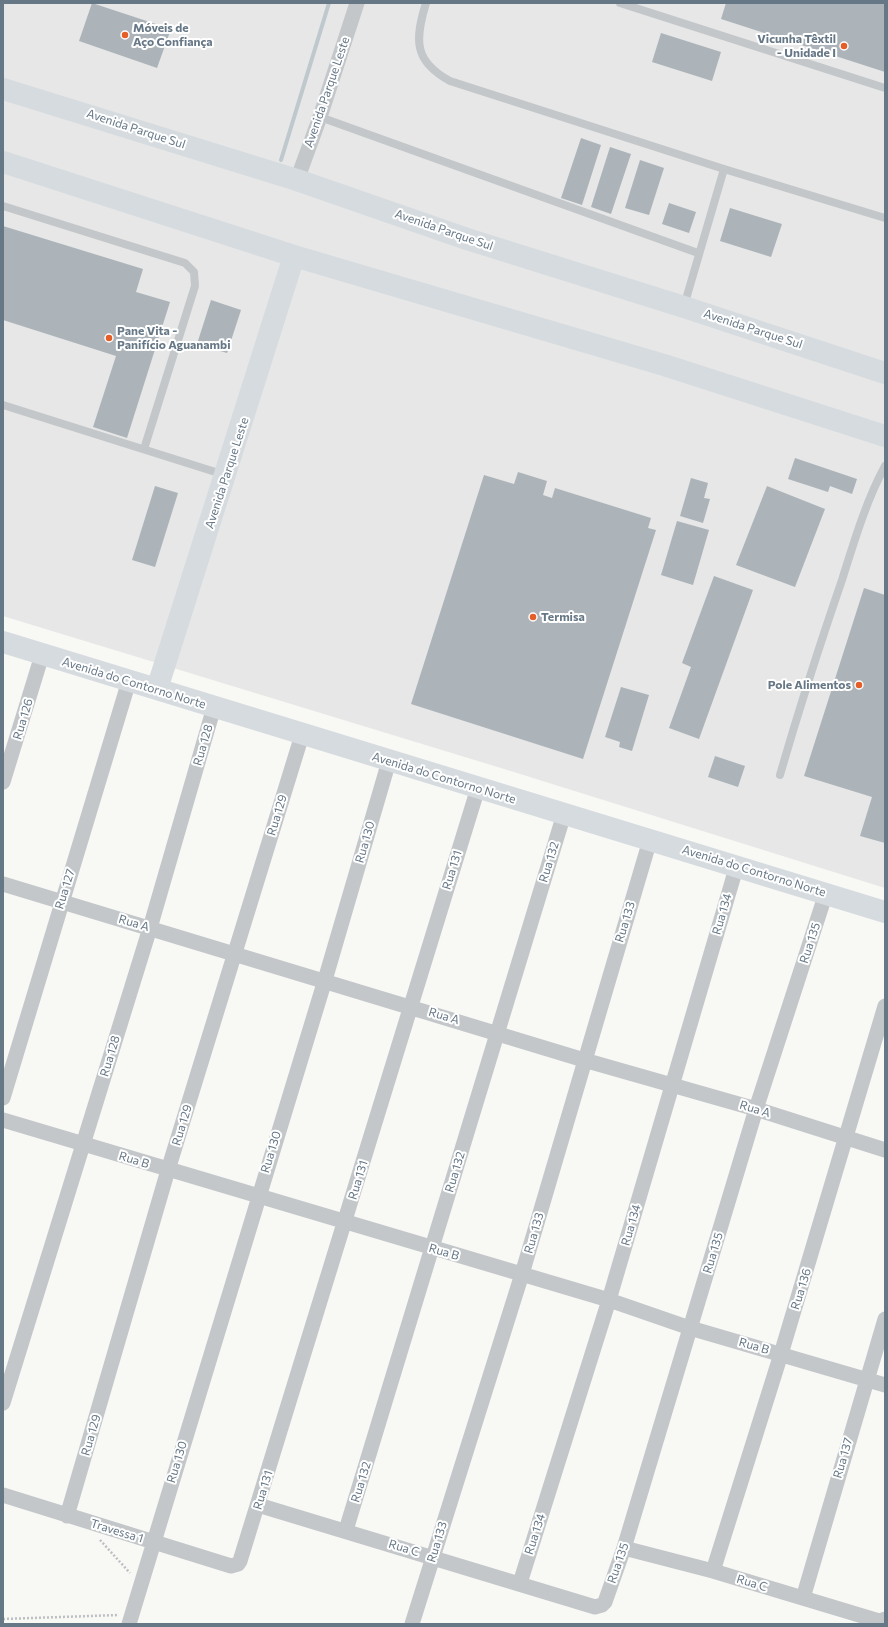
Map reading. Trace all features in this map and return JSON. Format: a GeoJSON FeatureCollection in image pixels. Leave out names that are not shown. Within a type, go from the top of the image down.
{"type":"FeatureCollection","features":[{"type":"Feature","properties":{"kind":"street","name":"Avenida Parque Leste"},"geometry":{"type":"LineString","coordinates":[[297,180],[320,117],[357,3]]}},
{"type":"Feature","properties":{"kind":"street","name":"Avenida Parque Sul"},"geometry":{"type":"LineString","coordinates":[[3,89],[297,180],[467,239],[684,307],[885,373]]}},
{"type":"Feature","properties":{"kind":"street"},"geometry":{"type":"LineString","coordinates":[[3,162],[294,256],[664,365],[885,436]]}},
{"type":"Feature","properties":{"kind":"street","name":"Avenida Parque Leste"},"geometry":{"type":"LineString","coordinates":[[158,689],[294,256]]}},
{"type":"Feature","properties":{"kind":"street","name":"Avenida do Contorno Norte"},"geometry":{"type":"LineString","coordinates":[[3,642],[302,735],[736,865],[885,912]]}},
{"type":"Feature","properties":{"kind":"street","name":"Rua 126"},"geometry":{"type":"LineString","coordinates":[[3,782],[42,655]]}},
{"type":"Feature","properties":{"kind":"street","name":"Rua 127"},"geometry":{"type":"LineString","coordinates":[[3,1098],[129,681]]}},
{"type":"Feature","properties":{"kind":"street","name":"Rua 128"},"geometry":{"type":"LineString","coordinates":[[3,1403],[150,928],[214,708]]}},
{"type":"Feature","properties":{"kind":"street","name":"Rua 129"},"geometry":{"type":"LineString","coordinates":[[67,1516],[168,1170],[302,735]]}},
{"type":"Feature","properties":{"kind":"street","name":"Rua 130"},"geometry":{"type":"LineString","coordinates":[[130,1619],[152,1542],[325,980],[389,761]]}},
{"type":"Feature","properties":{"kind":"street","name":"Rua 131"},"geometry":{"type":"LineString","coordinates":[[231,1566],[234,1566],[240,1560],[258,1505],[478,788]]}},
{"type":"Feature","properties":{"kind":"street","name":"Rua 132"},"geometry":{"type":"LineString","coordinates":[[346,1530],[564,814]]}},
{"type":"Feature","properties":{"kind":"street","name":"Rua 133"},"geometry":{"type":"LineString","coordinates":[[412,1624],[522,1274],[650,840]]}},
{"type":"Feature","properties":{"kind":"street","name":"Rua 134"},"geometry":{"type":"LineString","coordinates":[[520,1583],[609,1300],[736,865]]}},
{"type":"Feature","properties":{"kind":"street","name":"Rua A"},"geometry":{"type":"LineString","coordinates":[[3,884],[61,903],[325,980],[584,1060],[756,1109],[885,1150]]}},
{"type":"Feature","properties":{"kind":"street","name":"Rua 135"},"geometry":{"type":"LineString","coordinates":[[595,1607],[599,1607],[605,1602],[624,1548],[756,1109],[826,893]]}},
{"type":"Feature","properties":{"kind":"street","name":"Rua 136"},"geometry":{"type":"LineString","coordinates":[[713,1571],[781,1354],[885,1006]]}},
{"type":"Feature","properties":{"kind":"street","name":"Rua B"},"geometry":{"type":"LineString","coordinates":[[3,1120],[168,1170],[258,1195],[344,1223],[609,1300],[690,1328],[885,1386]]}},
{"type":"Feature","properties":{"kind":"street","name":"Rua 137"},"geometry":{"type":"LineString","coordinates":[[803,1598],[885,1318]]}},
{"type":"Feature","properties":{"kind":"street","name":"Travessa 1"},"geometry":{"type":"LineString","coordinates":[[3,1495],[231,1566]]}},
{"type":"Feature","properties":{"kind":"street","name":"Rua C"},"geometry":{"type":"LineString","coordinates":[[258,1505],[346,1530],[595,1607]]}},
{"type":"Feature","properties":{"kind":"street","name":"Rua C"},"geometry":{"type":"LineString","coordinates":[[624,1548],[713,1571],[882,1620]]}},
{"type":"Feature","properties":{"kind":"lane"},"geometry":{"type":"LineString","coordinates":[[426,3],[417,37],[421,51],[437,74],[450,81],[724,169],[885,218]]}},
{"type":"Feature","properties":{"kind":"lane"},"geometry":{"type":"LineString","coordinates":[[620,3],[885,88]]}},
{"type":"Feature","properties":{"kind":"lane"},"geometry":{"type":"LineString","coordinates":[[320,117],[698,253]]}},
{"type":"Feature","properties":{"kind":"lane"},"geometry":{"type":"LineString","coordinates":[[684,307],[698,253],[724,169]]}},
{"type":"Feature","properties":{"kind":"lane"},"geometry":{"type":"LineString","coordinates":[[3,206],[185,263],[194,272],[195,286],[144,449]]}},
{"type":"Feature","properties":{"kind":"lane"},"geometry":{"type":"LineString","coordinates":[[3,405],[226,475]]}},
{"type":"Feature","properties":{"kind":"lane"},"geometry":{"type":"LineString","coordinates":[[780,774],[816,657],[848,562],[878,479],[885,466]]}},
{"type":"Feature","properties":{"kind":"path"},"geometry":{"type":"LineString","coordinates":[[82,1520],[141,1584]]}},
{"type":"Feature","properties":{"kind":"path"},"geometry":{"type":"LineString","coordinates":[[3,1619],[130,1619]]}},
{"type":"Feature","properties":{"kind":"shaded area"},"geometry":{"type":"Polygon","coordinates":[[[3,3],[885,3],[885,888],[514,772],[3,616],[3,3]]]}},
{"type":"Feature","properties":{"kind":"building","name":"Móveis de Aço Confiança"},"geometry":{"type":"Polygon","coordinates":[[[92,3],[171,29],[157,68],[79,41],[92,3]]]}},
{"type":"Feature","properties":{"kind":"building","name":"Vicunha Têxtil - Unidade I"},"geometry":{"type":"Polygon","coordinates":[[[726,3],[885,3],[885,72],[721,19],[726,3]]]}},
{"type":"Feature","properties":{"kind":"building"},"geometry":{"type":"Polygon","coordinates":[[[661,33],[721,52],[712,81],[652,62],[661,33]]]}},
{"type":"Feature","properties":{"kind":"building"},"geometry":{"type":"Polygon","coordinates":[[[581,138],[601,145],[582,205],[561,198],[581,138]]]}},
{"type":"Feature","properties":{"kind":"building"},"geometry":{"type":"Polygon","coordinates":[[[610,147],[631,154],[611,214],[591,207],[610,147]]]}},
{"type":"Feature","properties":{"kind":"building"},"geometry":{"type":"Polygon","coordinates":[[[640,160],[664,168],[649,215],[625,208],[640,160]]]}},
{"type":"Feature","properties":{"kind":"building"},"geometry":{"type":"Polygon","coordinates":[[[669,203],[696,212],[689,233],[662,224],[669,203]]]}},
{"type":"Feature","properties":{"kind":"building"},"geometry":{"type":"Polygon","coordinates":[[[730,208],[782,224],[771,257],[720,241],[730,208]]]}},
{"type":"Feature","properties":{"kind":"building","name":"Pane Vita - Panifício Aguanambi"},"geometry":{"type":"Polygon","coordinates":[[[3,226],[143,269],[136,292],[170,302],[127,438],[93,427],[116,356],[3,320],[3,226]]]}},
{"type":"Feature","properties":{"kind":"building"},"geometry":{"type":"Polygon","coordinates":[[[211,300],[241,310],[227,353],[197,344],[211,300]]]}},
{"type":"Feature","properties":{"kind":"building"},"geometry":{"type":"Polygon","coordinates":[[[795,458],[857,479],[852,494],[830,486],[828,492],[788,479],[795,458]]]}},
{"type":"Feature","properties":{"kind":"building","name":"Termisa"},"geometry":{"type":"Polygon","coordinates":[[[518,472],[547,481],[543,495],[552,498],[555,488],[651,518],[648,528],[656,530],[583,759],[411,704],[484,475],[514,484],[518,472]]]}},
{"type":"Feature","properties":{"kind":"building"},"geometry":{"type":"Polygon","coordinates":[[[691,478],[708,483],[704,498],[710,499],[703,523],[680,516],[691,478]]]}},
{"type":"Feature","properties":{"kind":"building"},"geometry":{"type":"Polygon","coordinates":[[[155,486],[178,493],[155,567],[132,560],[155,486]]]}},
{"type":"Feature","properties":{"kind":"building"},"geometry":{"type":"Polygon","coordinates":[[[767,486],[825,509],[795,587],[736,565],[767,486]]]}},
{"type":"Feature","properties":{"kind":"building"},"geometry":{"type":"Polygon","coordinates":[[[677,521],[709,530],[693,585],[661,575],[677,521]]]}},
{"type":"Feature","properties":{"kind":"building"},"geometry":{"type":"Polygon","coordinates":[[[714,576],[753,590],[699,739],[669,728],[691,667],[682,663],[714,576]]]}},
{"type":"Feature","properties":{"kind":"building","name":"Pole Alimentos"},"geometry":{"type":"Polygon","coordinates":[[[864,588],[885,595],[885,843],[860,836],[872,797],[804,776],[864,588]]]}},
{"type":"Feature","properties":{"kind":"building"},"geometry":{"type":"Polygon","coordinates":[[[621,687],[649,695],[632,751],[619,747],[620,742],[605,737],[621,687]]]}},
{"type":"Feature","properties":{"kind":"building"},"geometry":{"type":"Polygon","coordinates":[[[715,756],[745,766],[738,787],[708,777],[715,756]]]}},
{"type":"Feature","properties":{"kind":"waterway"},"geometry":{"type":"LineString","coordinates":[[281,160],[329,3]]}},
{"type":"Feature","properties":{"kind":"place","name":"Móveis de Aço Confiança"},"geometry":{"type":"Point","coordinates":[125,35]}},
{"type":"Feature","properties":{"kind":"place","name":"Vicunha Têxtil - Unidade I"},"geometry":{"type":"Point","coordinates":[844,46]}},
{"type":"Feature","properties":{"kind":"place","name":"Pane Vita - Panifício Aguanambi"},"geometry":{"type":"Point","coordinates":[109,338]}},
{"type":"Feature","properties":{"kind":"place","name":"Termisa"},"geometry":{"type":"Point","coordinates":[533,617]}},
{"type":"Feature","properties":{"kind":"place","name":"Pole Alimentos"},"geometry":{"type":"Point","coordinates":[859,685]}}]}
